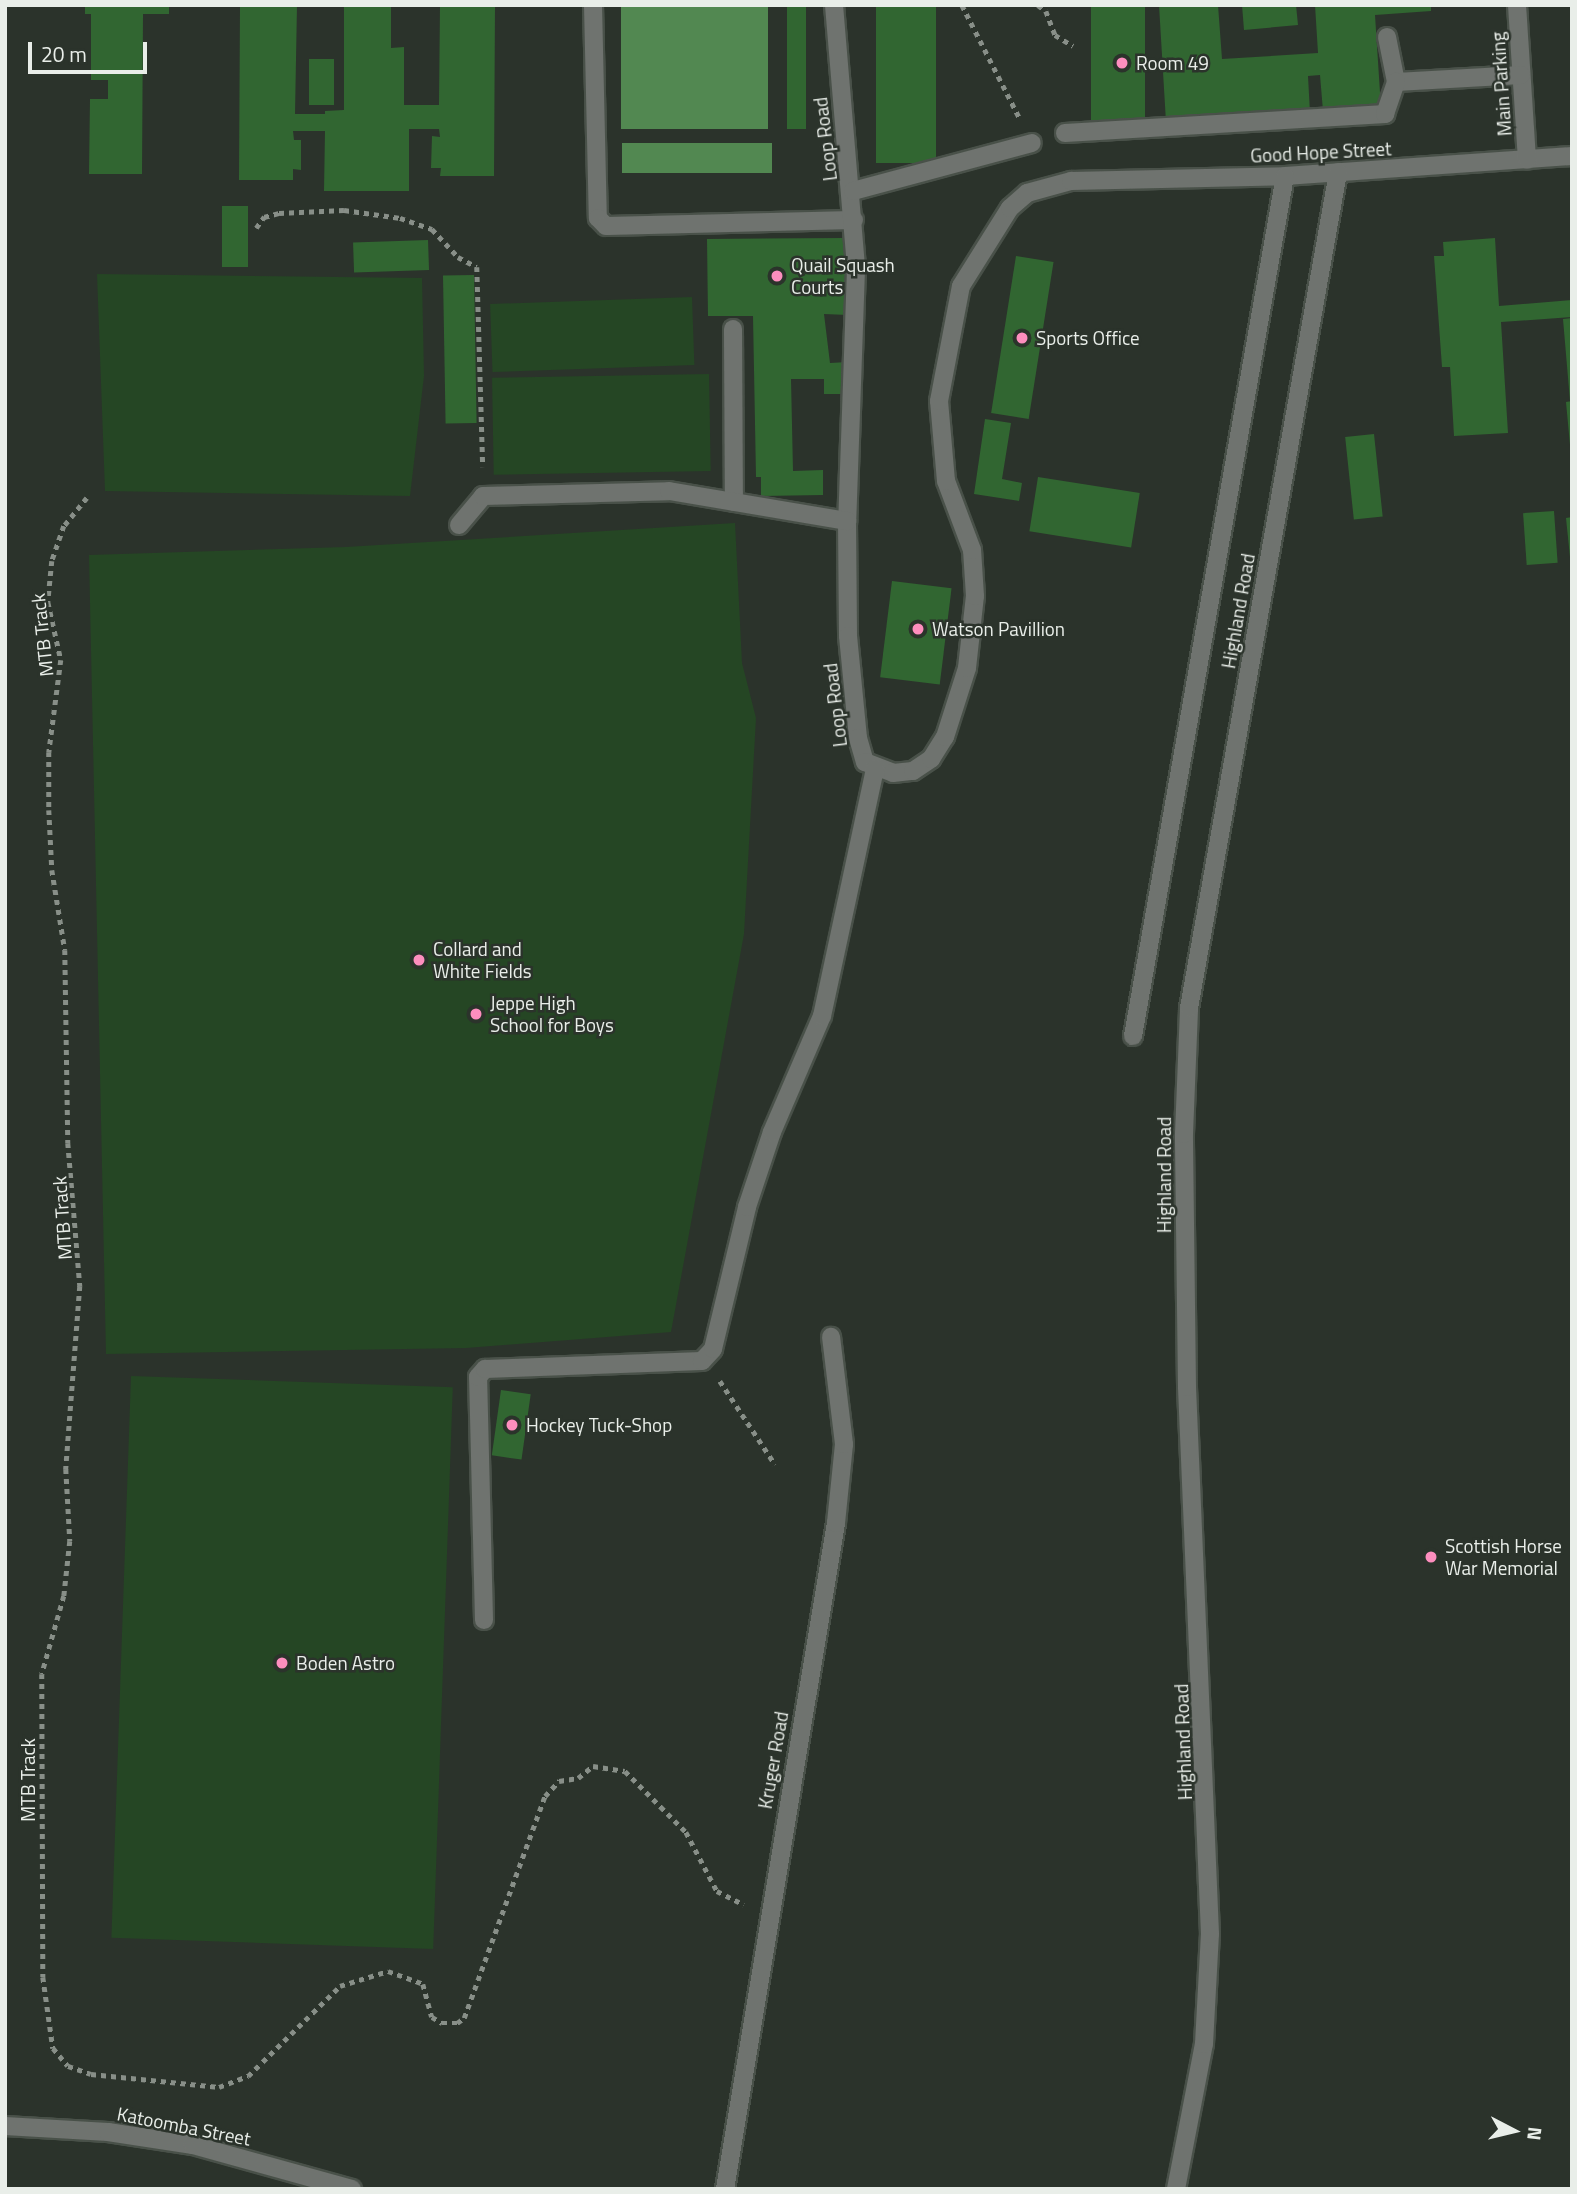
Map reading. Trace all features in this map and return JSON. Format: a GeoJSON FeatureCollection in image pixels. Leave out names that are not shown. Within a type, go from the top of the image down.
{"type":"FeatureCollection","features":[{"type":"Feature","properties":{"kind":"street"},"geometry":{"type":"LineString","coordinates":[[593,5],[598,218],[607,226],[854,220]]}},
{"type":"Feature","properties":{"kind":"street","name":"Loop Road"},"geometry":{"type":"LineString","coordinates":[[834,5],[854,220],[856,368],[847,522],[849,636],[858,738],[865,762],[875,769]]}},
{"type":"Feature","properties":{"kind":"street","name":"Main Parking"},"geometry":{"type":"LineString","coordinates":[[1517,5],[1527,160]]}},
{"type":"Feature","properties":{"kind":"street"},"geometry":{"type":"LineString","coordinates":[[1065,133],[1385,114],[1396,82],[1387,37]]}},
{"type":"Feature","properties":{"kind":"street"},"geometry":{"type":"LineString","coordinates":[[1396,82],[1521,75]]}},
{"type":"Feature","properties":{"kind":"street"},"geometry":{"type":"LineString","coordinates":[[853,191],[1032,143]]}},
{"type":"Feature","properties":{"kind":"street","name":"Good Hope Street"},"geometry":{"type":"LineString","coordinates":[[875,769],[913,771],[931,759],[945,737],[969,656],[975,596],[972,550],[946,481],[939,401],[961,286],[1010,208],[1027,192],[1071,181],[1285,176],[1572,156]]}},
{"type":"Feature","properties":{"kind":"street","name":"Highland Road"},"geometry":{"type":"LineString","coordinates":[[1177,2189],[1204,2044],[1210,1973],[1202,1678],[1187,1373],[1184,1134],[1189,1008],[1338,172]]}},
{"type":"Feature","properties":{"kind":"street","name":"Highland Road"},"geometry":{"type":"LineString","coordinates":[[1133,1036],[1285,176]]}},
{"type":"Feature","properties":{"kind":"street"},"geometry":{"type":"LineString","coordinates":[[733,329],[734,502]]}},
{"type":"Feature","properties":{"kind":"street"},"geometry":{"type":"LineString","coordinates":[[458,525],[483,496],[669,491],[847,522]]}},
{"type":"Feature","properties":{"kind":"street"},"geometry":{"type":"LineString","coordinates":[[484,1620],[478,1377],[485,1368],[702,1361],[713,1349],[747,1207],[772,1132],[822,1016],[875,769]]}},
{"type":"Feature","properties":{"kind":"street","name":"Kruger Road"},"geometry":{"type":"LineString","coordinates":[[725,2189],[843,1465],[843,1423],[831,1337]]}},
{"type":"Feature","properties":{"kind":"street","name":"Katoomba Street"},"geometry":{"type":"LineString","coordinates":[[5,2126],[108,2132],[192,2145],[352,2189]]}},
{"type":"Feature","properties":{"kind":"path"},"geometry":{"type":"LineString","coordinates":[[962,5],[1032,143]]}},
{"type":"Feature","properties":{"kind":"path"},"geometry":{"type":"LineString","coordinates":[[1038,5],[1046,11],[1055,35],[1073,46]]}},
{"type":"Feature","properties":{"kind":"path"},"geometry":{"type":"LineString","coordinates":[[256,228],[264,217],[279,213],[344,210],[414,221],[432,229],[458,257],[477,267],[480,282],[483,496]]}},
{"type":"Feature","properties":{"kind":"path","name":"MTB Track"},"geometry":{"type":"LineString","coordinates":[[87,498],[64,526],[52,561],[48,601],[61,660],[50,752],[49,810],[52,870],[65,950],[68,1143],[80,1286],[66,1469],[70,1541],[64,1596],[42,1674],[43,1977],[53,2048],[68,2066],[91,2074],[219,2087],[248,2076],[340,1986],[388,1971],[423,1984],[432,2017],[442,2023],[457,2023],[464,2018],[545,1796],[559,1781],[578,1778],[593,1766],[625,1771],[660,1804],[686,1832],[717,1892],[740,1905],[769,1910]]}},
{"type":"Feature","properties":{"kind":"path"},"geometry":{"type":"LineString","coordinates":[[713,1349],[721,1384],[775,1464]]}},
{"type":"Feature","properties":{"kind":"shaded area"},"geometry":{"type":"Polygon","coordinates":[[[621,5],[768,5],[768,129],[621,129],[621,5]]]}},
{"type":"Feature","properties":{"kind":"shaded area"},"geometry":{"type":"Polygon","coordinates":[[[622,143],[772,143],[772,173],[622,173],[622,143]]]}},
{"type":"Feature","properties":{"kind":"shaded area"},"geometry":{"type":"Polygon","coordinates":[[[97,274],[422,278],[424,376],[410,496],[105,491],[97,274]]]}},
{"type":"Feature","properties":{"kind":"shaded area"},"geometry":{"type":"Polygon","coordinates":[[[692,297],[694,365],[492,372],[490,304],[692,297]]]}},
{"type":"Feature","properties":{"kind":"shaded area"},"geometry":{"type":"Polygon","coordinates":[[[709,374],[711,471],[494,475],[492,378],[709,374]]]}},
{"type":"Feature","properties":{"kind":"shaded area","name":"Collard and White Fields"},"geometry":{"type":"Polygon","coordinates":[[[735,523],[742,663],[756,718],[744,934],[671,1332],[466,1348],[106,1354],[89,555],[346,547],[735,523]]]}},
{"type":"Feature","properties":{"kind":"shaded area","name":"Boden Astro"},"geometry":{"type":"Polygon","coordinates":[[[131,1376],[453,1387],[433,1949],[111,1938],[131,1376]]]}},
{"type":"Feature","properties":{"kind":"building"},"geometry":{"type":"Polygon","coordinates":[[[85,5],[169,5],[169,14],[143,14],[142,174],[89,174],[90,99],[108,99],[108,80],[91,80],[91,14],[85,14],[85,5]]]}},
{"type":"Feature","properties":{"kind":"building"},"geometry":{"type":"Polygon","coordinates":[[[240,5],[297,5],[295,114],[325,114],[325,111],[344,110],[344,5],[391,5],[391,48],[404,47],[404,105],[439,105],[440,5],[495,5],[494,176],[440,176],[441,168],[431,168],[432,136],[440,137],[439,129],[409,129],[409,191],[324,191],[325,131],[293,131],[294,140],[301,140],[301,170],[293,169],[293,180],[239,180],[240,5]]]}},
{"type":"Feature","properties":{"kind":"building"},"geometry":{"type":"Polygon","coordinates":[[[787,5],[806,5],[806,129],[787,129],[787,5]]]}},
{"type":"Feature","properties":{"kind":"building"},"geometry":{"type":"Polygon","coordinates":[[[876,5],[936,5],[936,163],[876,163],[876,5]]]}},
{"type":"Feature","properties":{"kind":"building","name":"Room 49"},"geometry":{"type":"Polygon","coordinates":[[[1091,5],[1145,5],[1145,126],[1091,126],[1091,5]]]}},
{"type":"Feature","properties":{"kind":"building"},"geometry":{"type":"Polygon","coordinates":[[[1159,5],[1218,5],[1222,59],[1318,53],[1315,5],[1431,5],[1431,11],[1375,15],[1381,108],[1323,111],[1320,75],[1308,76],[1310,113],[1166,122],[1159,5]]]}},
{"type":"Feature","properties":{"kind":"building"},"geometry":{"type":"Polygon","coordinates":[[[1242,5],[1296,5],[1298,25],[1244,30],[1242,5]]]}},
{"type":"Feature","properties":{"kind":"building"},"geometry":{"type":"Polygon","coordinates":[[[309,59],[334,59],[334,105],[309,105],[309,59]]]}},
{"type":"Feature","properties":{"kind":"building"},"geometry":{"type":"Polygon","coordinates":[[[222,206],[248,206],[248,267],[222,267],[222,206]]]}},
{"type":"Feature","properties":{"kind":"building"},"geometry":{"type":"Polygon","coordinates":[[[846,238],[848,315],[824,314],[830,363],[848,362],[848,394],[824,394],[824,379],[791,379],[793,471],[823,470],[823,495],[761,496],[761,477],[756,477],[753,316],[708,316],[707,239],[846,238]]]}},
{"type":"Feature","properties":{"kind":"building"},"geometry":{"type":"Polygon","coordinates":[[[1495,238],[1499,306],[1572,300],[1572,317],[1501,322],[1508,433],[1454,436],[1450,367],[1442,367],[1434,256],[1444,256],[1443,242],[1495,238]]]}},
{"type":"Feature","properties":{"kind":"building"},"geometry":{"type":"Polygon","coordinates":[[[428,240],[429,270],[354,273],[353,243],[428,240]]]}},
{"type":"Feature","properties":{"kind":"building","name":"Sports Office"},"geometry":{"type":"Polygon","coordinates":[[[1016,256],[1054,262],[1029,419],[991,413],[1016,256]]]}},
{"type":"Feature","properties":{"kind":"building"},"geometry":{"type":"Polygon","coordinates":[[[474,275],[477,423],[446,424],[443,276],[474,275]]]}},
{"type":"Feature","properties":{"kind":"building"},"geometry":{"type":"Polygon","coordinates":[[[1572,318],[1572,400],[1570,401],[1563,319],[1572,318]]]}},
{"type":"Feature","properties":{"kind":"building"},"geometry":{"type":"Polygon","coordinates":[[[1572,401],[1572,445],[1570,445],[1566,402],[1572,401]]]}},
{"type":"Feature","properties":{"kind":"building"},"geometry":{"type":"Polygon","coordinates":[[[985,419],[1011,423],[1002,479],[1022,483],[1019,501],[974,494],[985,419]]]}},
{"type":"Feature","properties":{"kind":"building"},"geometry":{"type":"Polygon","coordinates":[[[1374,434],[1383,517],[1354,520],[1345,437],[1374,434]]]}},
{"type":"Feature","properties":{"kind":"building"},"geometry":{"type":"Polygon","coordinates":[[[1038,477],[1140,493],[1131,547],[1029,531],[1038,477]]]}},
{"type":"Feature","properties":{"kind":"building"},"geometry":{"type":"Polygon","coordinates":[[[1554,511],[1558,563],[1527,565],[1523,513],[1554,511]]]}},
{"type":"Feature","properties":{"kind":"building"},"geometry":{"type":"Polygon","coordinates":[[[1572,517],[1572,557],[1570,557],[1566,518],[1572,517]]]}},
{"type":"Feature","properties":{"kind":"building","name":"Watson Pavillion"},"geometry":{"type":"Polygon","coordinates":[[[892,581],[952,588],[940,685],[880,677],[892,581]]]}},
{"type":"Feature","properties":{"kind":"building","name":"Hockey Tuck-Shop"},"geometry":{"type":"Polygon","coordinates":[[[501,1390],[531,1394],[522,1460],[492,1455],[501,1390]]]}},
{"type":"Feature","properties":{"kind":"place","name":"Room 49"},"geometry":{"type":"Point","coordinates":[1122,63]}},
{"type":"Feature","properties":{"kind":"place","name":"Quail Squash Courts"},"geometry":{"type":"Point","coordinates":[777,276]}},
{"type":"Feature","properties":{"kind":"place","name":"Sports Office"},"geometry":{"type":"Point","coordinates":[1022,338]}},
{"type":"Feature","properties":{"kind":"place","name":"Watson Pavillion"},"geometry":{"type":"Point","coordinates":[918,629]}},
{"type":"Feature","properties":{"kind":"place","name":"Collard and White Fields"},"geometry":{"type":"Point","coordinates":[419,960]}},
{"type":"Feature","properties":{"kind":"place","name":"Jeppe High School for Boys"},"geometry":{"type":"Point","coordinates":[476,1014]}},
{"type":"Feature","properties":{"kind":"place","name":"Hockey Tuck-Shop"},"geometry":{"type":"Point","coordinates":[512,1425]}},
{"type":"Feature","properties":{"kind":"place","name":"Scottish Horse War Memorial"},"geometry":{"type":"Point","coordinates":[1431,1557]}},
{"type":"Feature","properties":{"kind":"place","name":"Boden Astro"},"geometry":{"type":"Point","coordinates":[282,1663]}}]}
